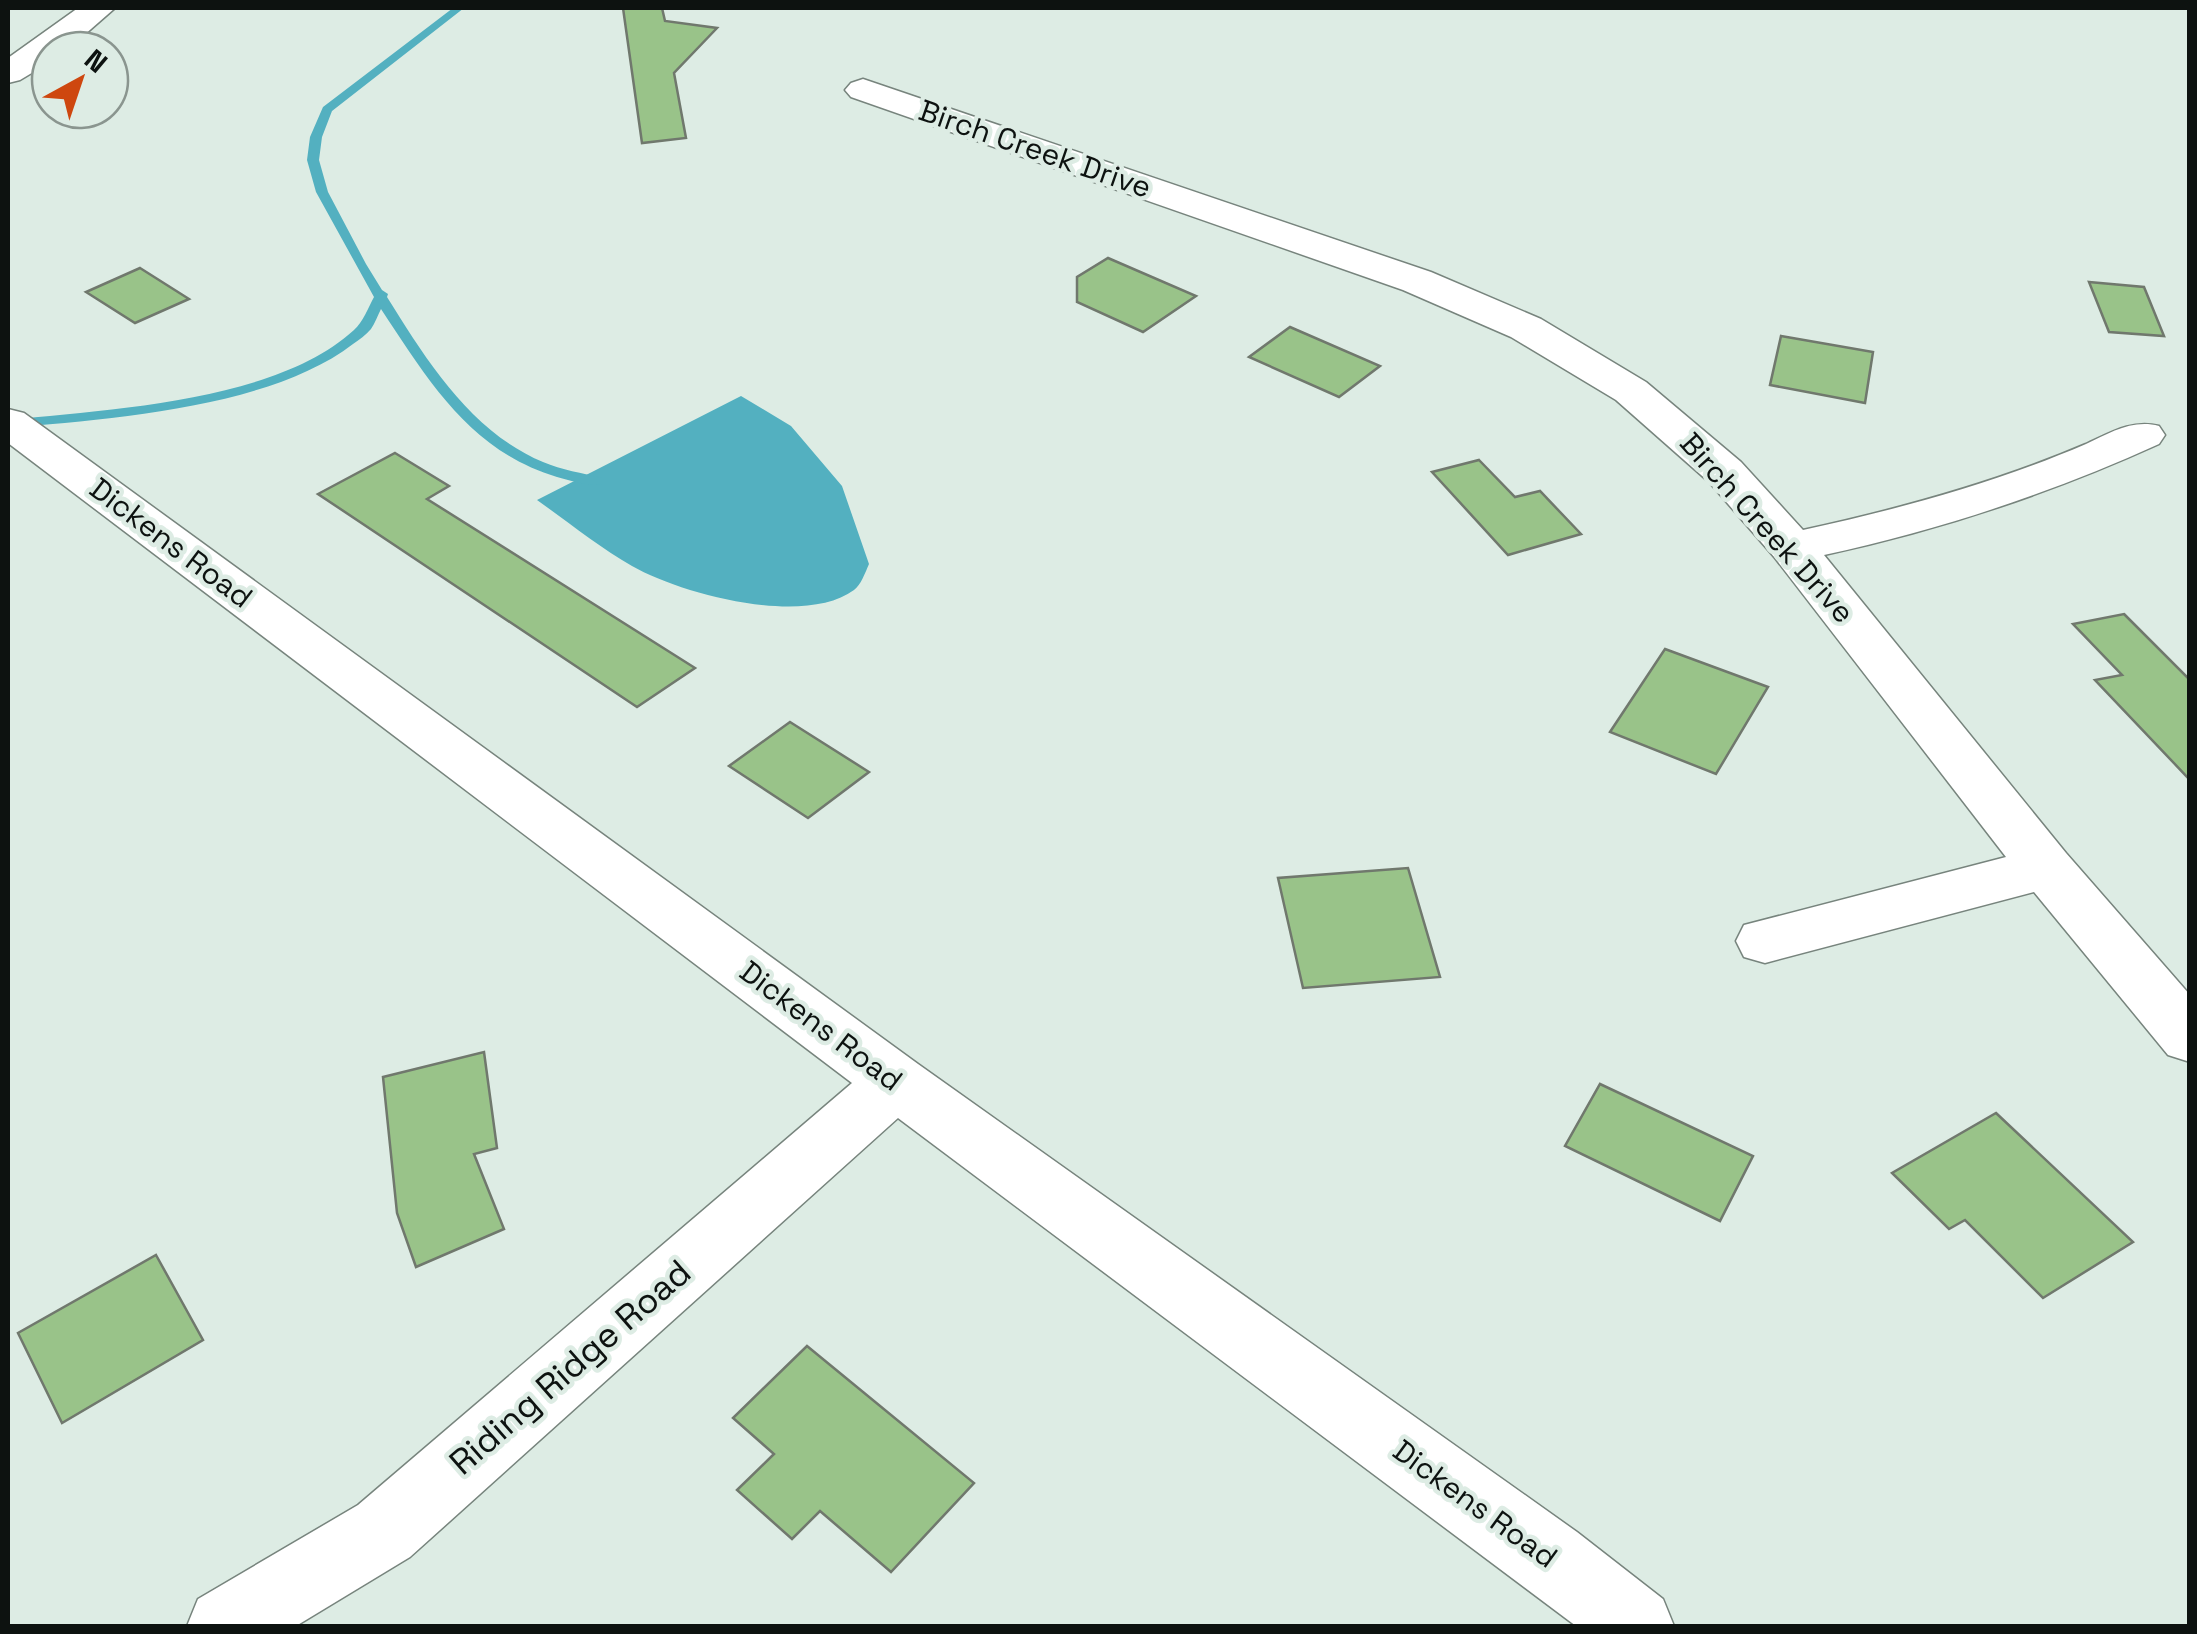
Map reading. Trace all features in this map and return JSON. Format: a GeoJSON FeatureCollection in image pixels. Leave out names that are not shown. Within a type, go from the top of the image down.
{"type":"FeatureCollection","features":[{"type":"Feature","properties":{"kind":"street"},"geometry":{"type":"LineString","coordinates":[[8,73],[49,48],[98,8]]}},
{"type":"Feature","properties":{"kind":"street","name":"Birch Creek Drive"},"geometry":{"type":"LineString","coordinates":[[863,90],[1446,292],[1526,328],[1632,390],[1726,472],[1792,547],[2046,868],[2190,1038]]}},
{"type":"Feature","properties":{"kind":"street","name":"Dickens Road"},"geometry":{"type":"LineString","coordinates":[[8,422],[896,1082],[1550,1558],[1636,1626]]}},
{"type":"Feature","properties":{"kind":"street"},"geometry":{"type":"LineString","coordinates":[[1792,547],[1895,526],[1978,503],[2070,469],[2144,435]]}},
{"type":"Feature","properties":{"kind":"street"},"geometry":{"type":"LineString","coordinates":[[1765,941],[2046,868]]}},
{"type":"Feature","properties":{"kind":"street","name":"Riding Ridge Road"},"geometry":{"type":"LineString","coordinates":[[225,1626],[384,1530],[896,1082]]}},
{"type":"Feature","properties":{"kind":"water"},"geometry":{"type":"Polygon","coordinates":[[[741,396],[791,426],[842,486],[869,564],[854,590],[832,601],[805,606],[775,606],[711,596],[632,566],[537,500],[741,396]]]}},
{"type":"Feature","properties":{"kind":"building"},"geometry":{"type":"Polygon","coordinates":[[[623,8],[662,8],[665,21],[717,28],[674,73],[686,138],[642,143],[623,8]]]}},
{"type":"Feature","properties":{"kind":"building"},"geometry":{"type":"Polygon","coordinates":[[[1108,258],[1196,296],[1143,332],[1077,302],[1077,277],[1108,258]]]}},
{"type":"Feature","properties":{"kind":"building"},"geometry":{"type":"Polygon","coordinates":[[[140,268],[189,299],[135,323],[86,292],[140,268]]]}},
{"type":"Feature","properties":{"kind":"building"},"geometry":{"type":"Polygon","coordinates":[[[2089,282],[2144,287],[2164,336],[2109,332],[2089,282]]]}},
{"type":"Feature","properties":{"kind":"building"},"geometry":{"type":"Polygon","coordinates":[[[1290,327],[1380,366],[1339,397],[1249,357],[1290,327]]]}},
{"type":"Feature","properties":{"kind":"building"},"geometry":{"type":"Polygon","coordinates":[[[1781,336],[1873,352],[1865,403],[1770,385],[1781,336]]]}},
{"type":"Feature","properties":{"kind":"building"},"geometry":{"type":"Polygon","coordinates":[[[395,453],[449,486],[427,499],[695,668],[637,707],[318,494],[395,453]]]}},
{"type":"Feature","properties":{"kind":"building"},"geometry":{"type":"Polygon","coordinates":[[[1479,460],[1515,497],[1540,491],[1581,534],[1508,555],[1432,472],[1479,460]]]}},
{"type":"Feature","properties":{"kind":"building"},"geometry":{"type":"Polygon","coordinates":[[[2124,614],[2190,680],[2190,780],[2095,680],[2122,675],[2073,624],[2124,614]]]}},
{"type":"Feature","properties":{"kind":"building"},"geometry":{"type":"Polygon","coordinates":[[[1665,649],[1768,687],[1716,774],[1610,732],[1665,649]]]}},
{"type":"Feature","properties":{"kind":"building"},"geometry":{"type":"Polygon","coordinates":[[[790,722],[869,772],[808,818],[729,766],[790,722]]]}},
{"type":"Feature","properties":{"kind":"building"},"geometry":{"type":"Polygon","coordinates":[[[1408,868],[1440,977],[1303,988],[1278,878],[1408,868]]]}},
{"type":"Feature","properties":{"kind":"building"},"geometry":{"type":"Polygon","coordinates":[[[484,1052],[497,1148],[474,1154],[504,1229],[416,1267],[397,1213],[383,1077],[484,1052]]]}},
{"type":"Feature","properties":{"kind":"building"},"geometry":{"type":"Polygon","coordinates":[[[1600,1084],[1753,1156],[1720,1221],[1565,1146],[1600,1084]]]}},
{"type":"Feature","properties":{"kind":"building"},"geometry":{"type":"Polygon","coordinates":[[[1996,1113],[2133,1242],[2043,1298],[1965,1220],[1949,1229],[1892,1173],[1996,1113]]]}},
{"type":"Feature","properties":{"kind":"building"},"geometry":{"type":"Polygon","coordinates":[[[156,1255],[203,1340],[62,1423],[18,1333],[156,1255]]]}},
{"type":"Feature","properties":{"kind":"building"},"geometry":{"type":"Polygon","coordinates":[[[807,1346],[974,1483],[891,1572],[820,1511],[792,1539],[737,1490],[774,1454],[733,1418],[807,1346]]]}},
{"type":"Feature","properties":{"kind":"waterway"},"geometry":{"type":"LineString","coordinates":[[380,297],[322,192],[313,160],[318,130],[327,109],[459,8]]}},
{"type":"Feature","properties":{"kind":"waterway"},"geometry":{"type":"LineString","coordinates":[[8,424],[159,406],[278,379],[327,357],[364,330],[380,297]]}},
{"type":"Feature","properties":{"kind":"waterway"},"geometry":{"type":"LineString","coordinates":[[380,297],[439,382],[480,430],[507,449],[550,470],[597,481]]}}]}
